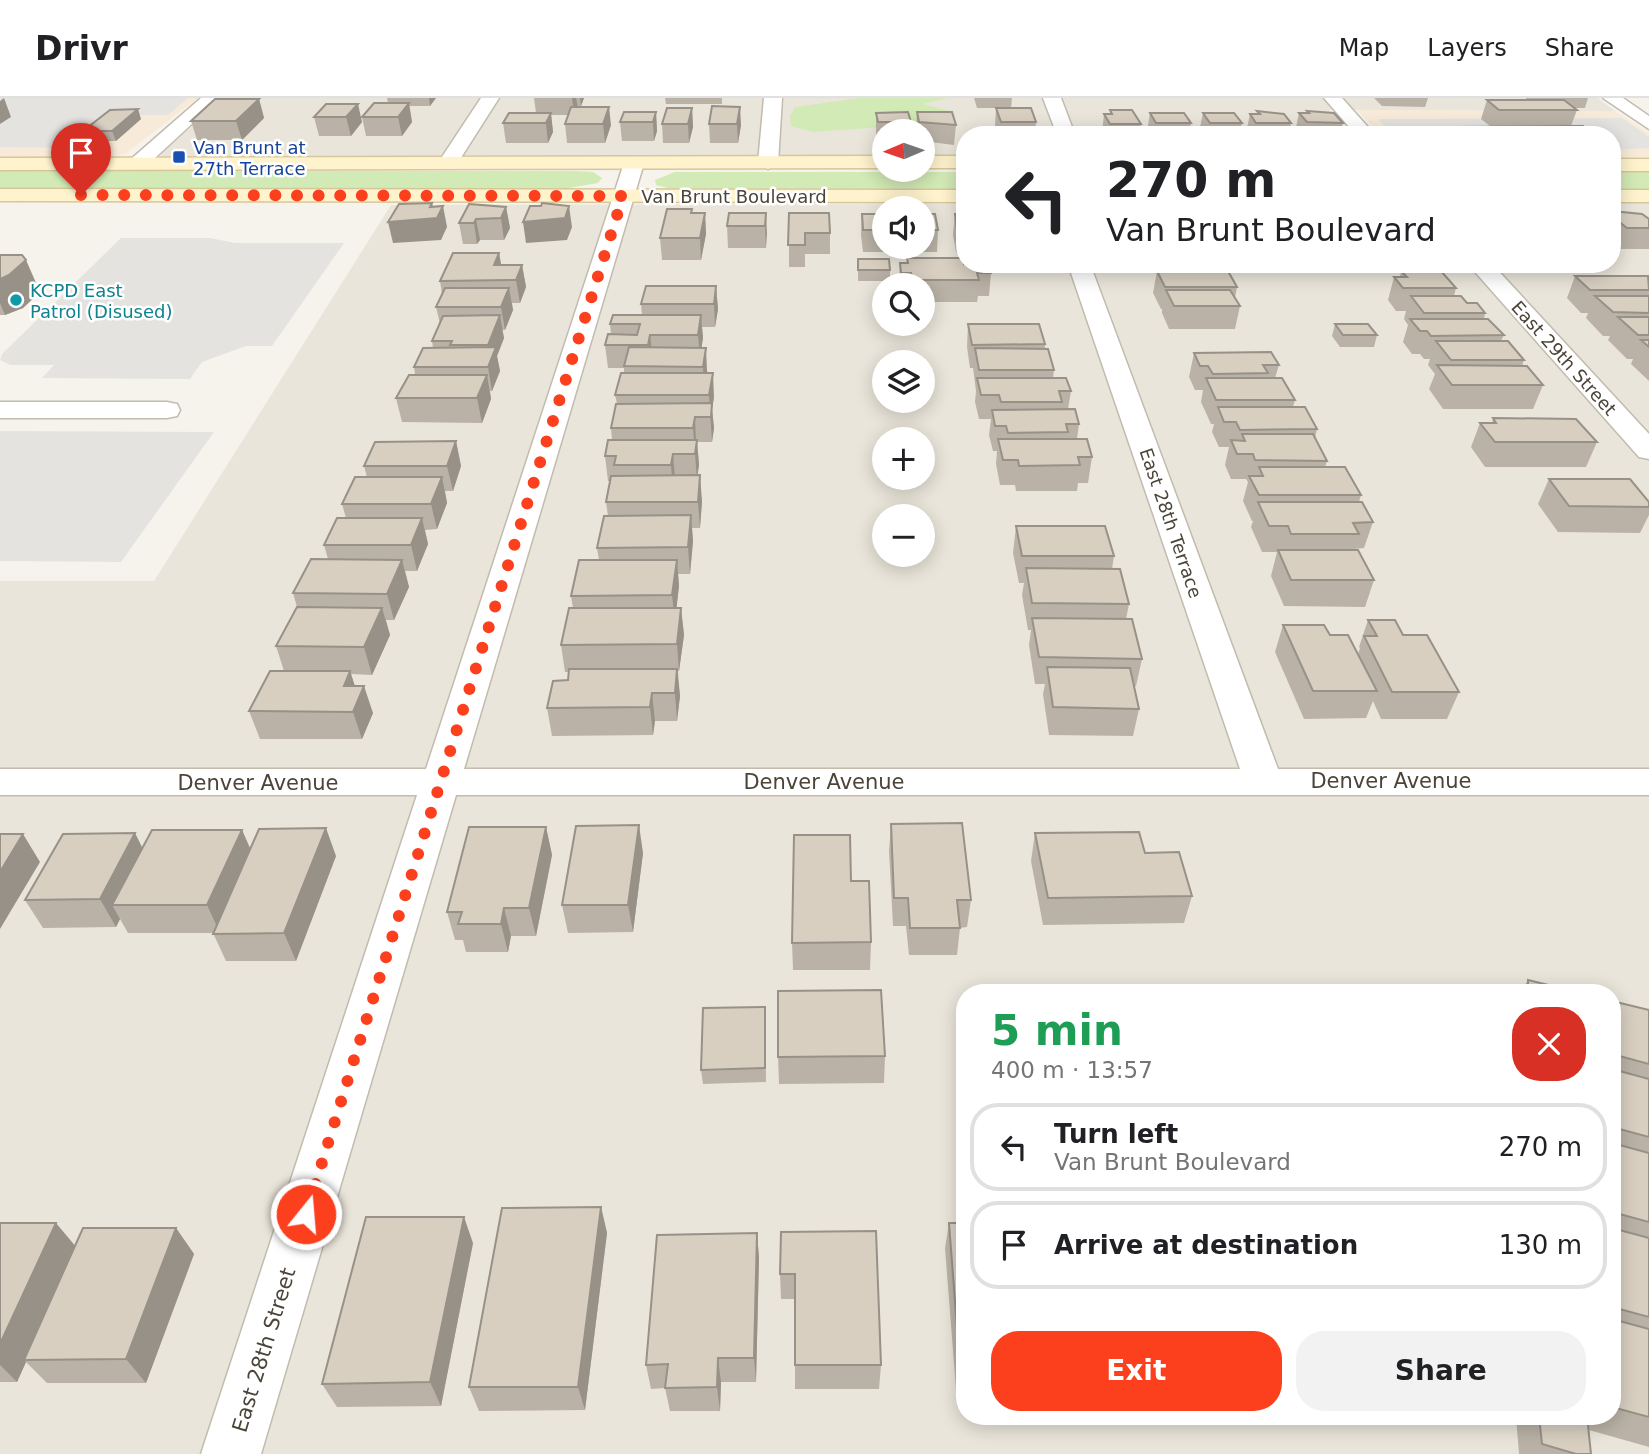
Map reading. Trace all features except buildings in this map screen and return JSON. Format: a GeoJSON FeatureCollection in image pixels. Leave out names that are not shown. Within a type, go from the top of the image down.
{"type":"FeatureCollection","features":[{"type":"Feature","properties":{"kind":"main road","name":"Van Brunt Boulevard"},"geometry":{"type":"LineString","coordinates":[[0,195],[629,179],[768,163],[872,162]]}},
{"type":"Feature","properties":{"kind":"main road"},"geometry":{"type":"LineString","coordinates":[[935,162],[956,162]]}},
{"type":"Feature","properties":{"kind":"main road","name":"Van Brunt Boulevard"},"geometry":{"type":"LineString","coordinates":[[0,164],[448,163],[629,179],[956,196]]}},
{"type":"Feature","properties":{"kind":"main road"},"geometry":{"type":"LineString","coordinates":[[1621,165],[1649,165]]}},
{"type":"Feature","properties":{"kind":"main road"},"geometry":{"type":"LineString","coordinates":[[1621,196],[1649,196]]}},
{"type":"Feature","properties":{"kind":"street"},"geometry":{"type":"LineString","coordinates":[[136,164],[211,98]]}},
{"type":"Feature","properties":{"kind":"street"},"geometry":{"type":"LineString","coordinates":[[448,163],[490,98]]}},
{"type":"Feature","properties":{"kind":"street"},"geometry":{"type":"LineString","coordinates":[[768,163],[773,98]]}},
{"type":"Feature","properties":{"kind":"street"},"geometry":{"type":"LineString","coordinates":[[1052,98],[1063,126]]}},
{"type":"Feature","properties":{"kind":"street"},"geometry":{"type":"LineString","coordinates":[[1333,98],[1358,126]]}},
{"type":"Feature","properties":{"kind":"street"},"geometry":{"type":"LineString","coordinates":[[1612,98],[1649,124]]}},
{"type":"Feature","properties":{"kind":"street","name":"East 28th Street"},"geometry":{"type":"LineString","coordinates":[[231,1454],[629,179]]}},
{"type":"Feature","properties":{"kind":"street","name":"East 28th Terrace"},"geometry":{"type":"LineString","coordinates":[[1082,273],[1262,781]]}},
{"type":"Feature","properties":{"kind":"street","name":"East 29th Street"},"geometry":{"type":"LineString","coordinates":[[1487,273],[1649,451]]}},
{"type":"Feature","properties":{"kind":"street"},"geometry":{"type":"LineString","coordinates":[[0,410],[167,411]]}},
{"type":"Feature","properties":{"kind":"street","name":"Denver Avenue"},"geometry":{"type":"LineString","coordinates":[[0,782],[1649,782]]}},
{"type":"Feature","properties":{"kind":"shaded area"},"geometry":{"type":"Polygon","coordinates":[[[0,98],[198,98],[125,154],[111,157],[0,158],[0,98]]]}},
{"type":"Feature","properties":{"kind":"shaded area"},"geometry":{"type":"Polygon","coordinates":[[[0,98],[188,98],[168,115],[116,115],[75,148],[0,147],[0,98]]]}},
{"type":"Feature","properties":{"kind":"shaded area"},"geometry":{"type":"Polygon","coordinates":[[[225,98],[1598,98],[1615,111],[1329,110],[1342,126],[956,126],[956,157],[935,157],[935,119],[872,119],[872,157],[163,157],[160,154],[225,98]]]}},
{"type":"Feature","properties":{"kind":"shaded area"},"geometry":{"type":"Polygon","coordinates":[[[1357,110],[1615,111],[1649,133],[1649,157],[1621,157],[1621,126],[1372,126],[1357,110]]]}},
{"type":"Feature","properties":{"kind":"shaded area"},"geometry":{"type":"Polygon","coordinates":[[[1622,118],[1649,137],[1649,148],[1621,150],[1621,126],[1385,126],[1378,119],[1622,118]]]}},
{"type":"Feature","properties":{"kind":"shaded area"},"geometry":{"type":"Polygon","coordinates":[[[1621,203],[1649,203],[1649,1454],[0,1454],[0,581],[154,581],[391,205],[872,204],[872,259],[935,259],[935,204],[956,204],[956,273],[1621,273],[1621,203]]]}},
{"type":"Feature","properties":{"kind":"shaded area"},"geometry":{"type":"Polygon","coordinates":[[[121,238],[210,238],[235,243],[344,243],[272,346],[246,346],[202,362],[190,379],[42,378],[54,365],[10,365],[0,360],[2,354],[121,238]]]}},
{"type":"Feature","properties":{"kind":"shaded area"},"geometry":{"type":"Polygon","coordinates":[[[0,431],[214,432],[121,562],[0,561],[0,431]]]}},
{"type":"Feature","properties":{"kind":"green space"},"geometry":{"type":"Polygon","coordinates":[[[860,98],[948,98],[923,104],[953,112],[953,122],[935,123],[935,119],[872,119],[872,128],[813,132],[791,126],[790,116],[795,107],[860,98]]]}},
{"type":"Feature","properties":{"kind":"green space"},"geometry":{"type":"Polygon","coordinates":[[[0,171],[575,171],[593,172],[602,178],[598,183],[563,189],[0,188],[0,171]]]}},
{"type":"Feature","properties":{"kind":"green space"},"geometry":{"type":"Polygon","coordinates":[[[675,172],[872,172],[872,182],[935,182],[935,172],[956,172],[956,189],[668,188],[656,185],[655,180],[675,172]]]}},
{"type":"Feature","properties":{"kind":"green space"},"geometry":{"type":"Polygon","coordinates":[[[1621,172],[1649,172],[1649,189],[1621,189],[1621,172]]]}},
{"type":"Feature","properties":{"kind":"place","name":"Van Brunt at 27th Terrace"},"geometry":{"type":"Point","coordinates":[179,157]}},
{"type":"Feature","properties":{"kind":"place","name":"KCPD East Patrol (Disused)"},"geometry":{"type":"Point","coordinates":[16,300]}},
{"type":"Feature","properties":{"kind":"route"},"geometry":{"type":"LineString","coordinates":[[81,195],[623,196],[306,1214]]}}]}
